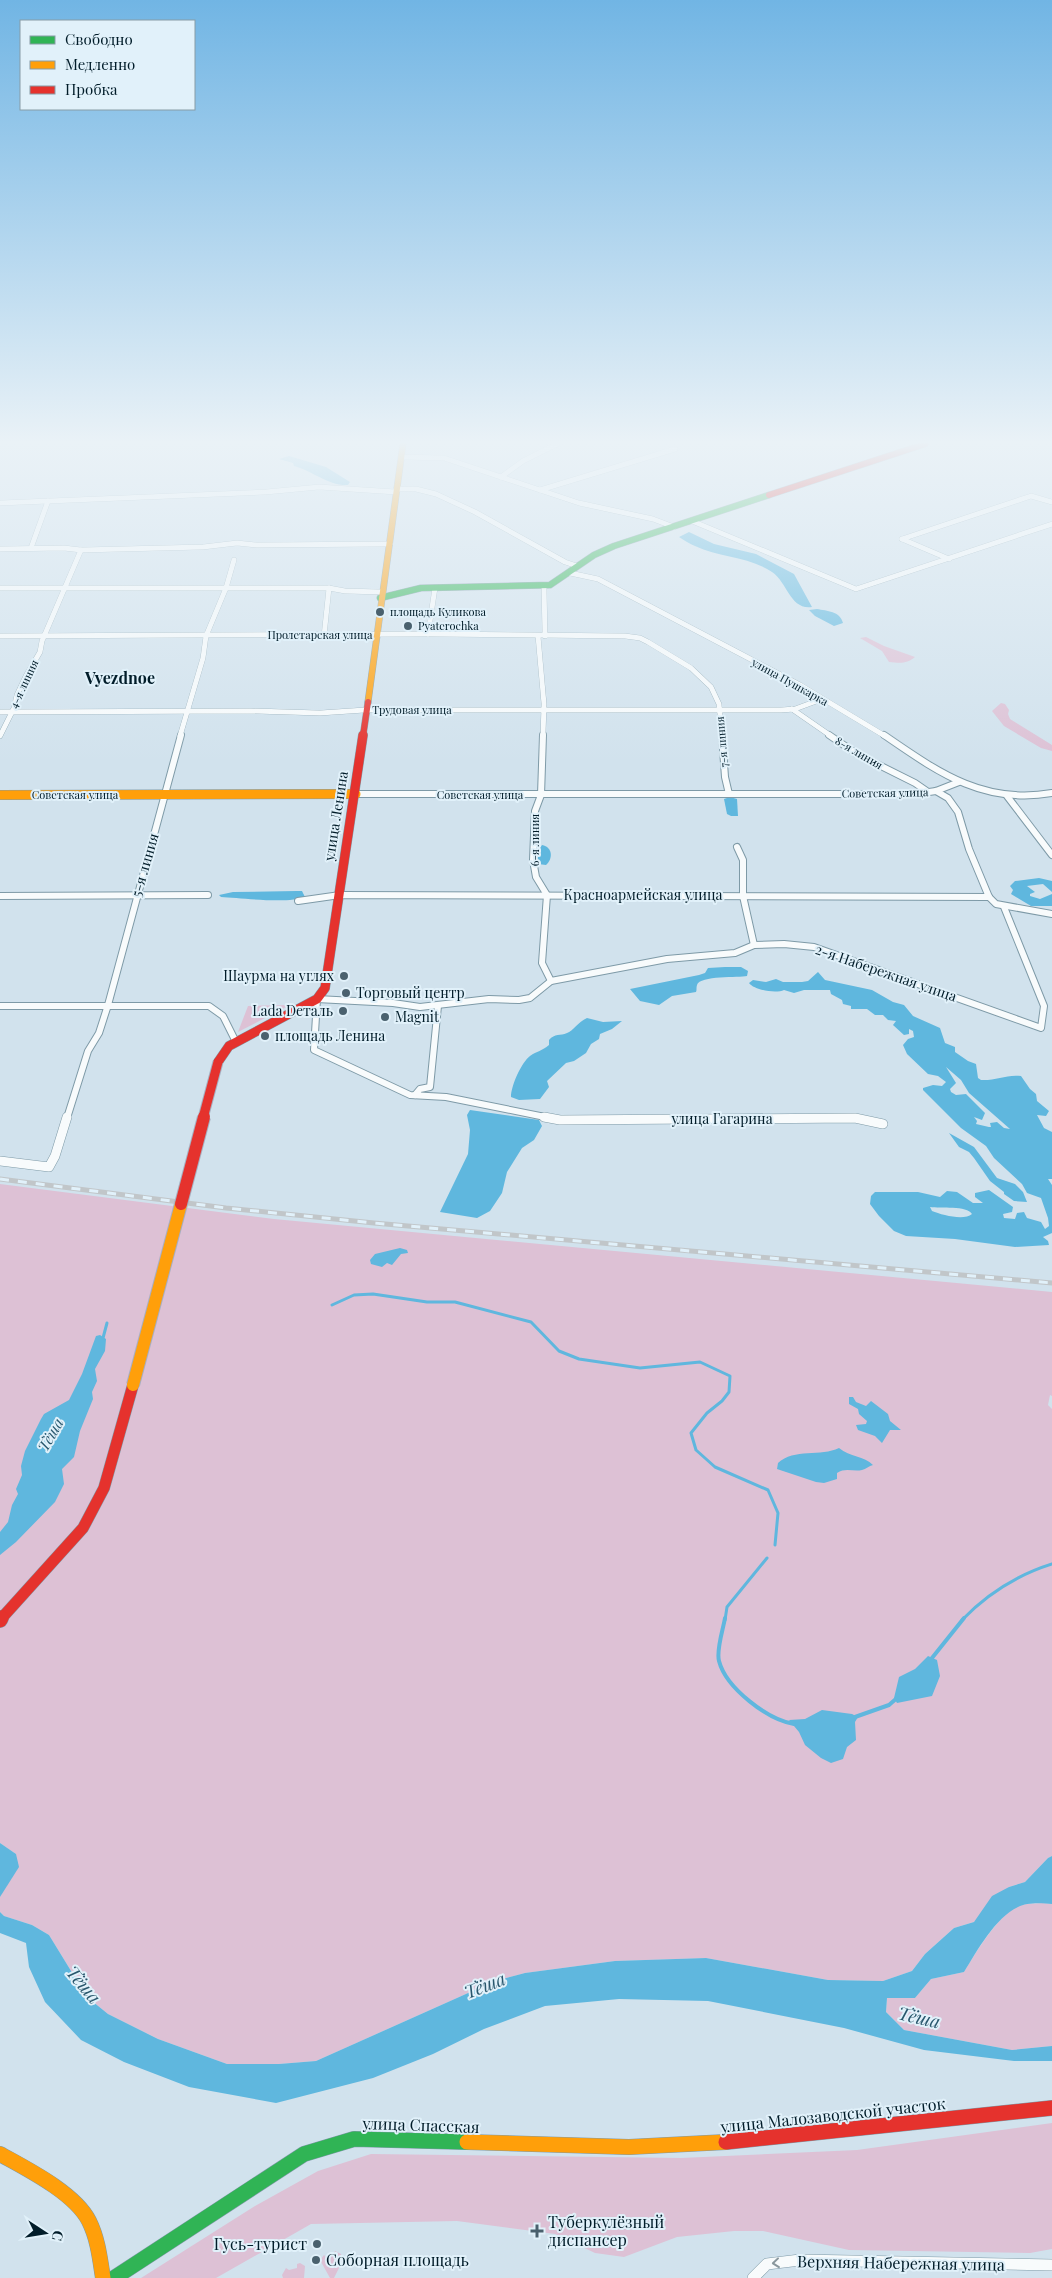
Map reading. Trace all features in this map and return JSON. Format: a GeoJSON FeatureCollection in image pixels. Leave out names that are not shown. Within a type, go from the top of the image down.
{"type":"FeatureCollection","features":[{"type":"Feature","properties":{"kind":"main road"},"geometry":{"type":"LineString","coordinates":[[376,635],[389,550]]}},
{"type":"Feature","properties":{"kind":"main road"},"geometry":{"type":"LineString","coordinates":[[381,595],[435,588],[544,586],[554,583],[604,550]]}},
{"type":"Feature","properties":{"kind":"main road","name":"улица Ленина"},"geometry":{"type":"LineString","coordinates":[[317,999],[325,988],[356,794],[376,635]]}},
{"type":"Feature","properties":{"kind":"main road","name":"Советская улица"},"geometry":{"type":"LineString","coordinates":[[0,795],[356,794]]}},
{"type":"Feature","properties":{"kind":"main road"},"geometry":{"type":"LineString","coordinates":[[0,1620],[83,1528],[104,1488],[218,1062],[229,1046],[317,999]]}},
{"type":"Feature","properties":{"kind":"main road","name":"улица Малозаводской участок"},"geometry":{"type":"LineString","coordinates":[[616,2148],[697,2145],[1052,2108]]}},
{"type":"Feature","properties":{"kind":"main road","name":"улица Спасская"},"geometry":{"type":"LineString","coordinates":[[114,2278],[304,2154],[354,2138],[616,2148]]}},
{"type":"Feature","properties":{"kind":"main road"},"geometry":{"type":"LineString","coordinates":[[0,2154],[25,2168],[81,2208],[88,2217],[94,2233],[103,2278]]}},
{"type":"Feature","properties":{"kind":"street","name":"4-я линия"},"geometry":{"type":"LineString","coordinates":[[0,736],[26,676],[40,652],[44,636],[81,550]]}},
{"type":"Feature","properties":{"kind":"street","name":"улица Пушкарка"},"geometry":{"type":"LineString","coordinates":[[545,550],[566,562],[574,569],[598,579],[822,699],[959,782],[1007,796],[1025,797],[1052,793]]}},
{"type":"Feature","properties":{"kind":"street"},"geometry":{"type":"LineString","coordinates":[[763,550],[856,589],[975,550]]}},
{"type":"Feature","properties":{"kind":"street"},"geometry":{"type":"LineString","coordinates":[[929,550],[949,559]]}},
{"type":"Feature","properties":{"kind":"street","name":"5-я линия"},"geometry":{"type":"LineString","coordinates":[[0,1161],[48,1167],[55,1156],[88,1051],[99,1034],[108,1005],[136,896],[166,795],[187,711],[204,658],[206,636],[226,588],[234,560]]}},
{"type":"Feature","properties":{"kind":"street","name":"6-я линия"},"geometry":{"type":"LineString","coordinates":[[544,586],[541,636],[543,676],[541,795],[534,811],[533,860],[536,877],[547,895]]}},
{"type":"Feature","properties":{"kind":"street"},"geometry":{"type":"LineString","coordinates":[[0,588],[329,588],[381,595]]}},
{"type":"Feature","properties":{"kind":"street"},"geometry":{"type":"LineString","coordinates":[[324,636],[329,588]]}},
{"type":"Feature","properties":{"kind":"street"},"geometry":{"type":"LineString","coordinates":[[428,634],[435,588]]}},
{"type":"Feature","properties":{"kind":"street","name":"Пролетарская улица"},"geometry":{"type":"LineString","coordinates":[[0,636],[324,636],[428,634],[625,636],[640,638]]}},
{"type":"Feature","properties":{"kind":"street","name":"7-я линия"},"geometry":{"type":"LineString","coordinates":[[640,638],[700,675],[711,687],[719,704],[725,778],[729,794]]}},
{"type":"Feature","properties":{"kind":"street","name":"Трудовая улица"},"geometry":{"type":"LineString","coordinates":[[0,712],[187,711],[320,713],[366,710],[792,710],[822,699]]}},
{"type":"Feature","properties":{"kind":"street","name":"8-я линия"},"geometry":{"type":"LineString","coordinates":[[792,710],[857,754],[915,783],[928,792]]}},
{"type":"Feature","properties":{"kind":"street","name":"Советская улица"},"geometry":{"type":"LineString","coordinates":[[356,794],[915,794],[936,791],[959,782]]}},
{"type":"Feature","properties":{"kind":"street"},"geometry":{"type":"LineString","coordinates":[[936,791],[948,798],[958,812],[969,849],[990,897],[996,904],[1004,907],[1052,914]]}},
{"type":"Feature","properties":{"kind":"street"},"geometry":{"type":"LineString","coordinates":[[1007,796],[1052,855]]}},
{"type":"Feature","properties":{"kind":"street"},"geometry":{"type":"LineString","coordinates":[[737,847],[743,860],[743,896],[754,945]]}},
{"type":"Feature","properties":{"kind":"street"},"geometry":{"type":"LineString","coordinates":[[0,896],[208,895]]}},
{"type":"Feature","properties":{"kind":"street","name":"Красноармейская улица"},"geometry":{"type":"LineString","coordinates":[[298,901],[317,899],[323,895],[990,897]]}},
{"type":"Feature","properties":{"kind":"street"},"geometry":{"type":"LineString","coordinates":[[438,1006],[430,1087],[420,1089],[415,1095],[410,1095],[314,1050],[317,999],[438,1006],[489,999],[520,1000],[530,998],[551,981],[542,964],[547,895]]}},
{"type":"Feature","properties":{"kind":"street","name":"2-я Набережная улица"},"geometry":{"type":"LineString","coordinates":[[551,981],[667,959],[736,953],[754,945],[784,944],[814,948],[1041,1028],[1044,1006],[1004,907]]}},
{"type":"Feature","properties":{"kind":"street"},"geometry":{"type":"LineString","coordinates":[[0,1006],[209,1006],[217,1008],[222,1014],[236,1042]]}},
{"type":"Feature","properties":{"kind":"street","name":"улица Гагарина"},"geometry":{"type":"LineString","coordinates":[[415,1095],[446,1097],[560,1120],[855,1118],[883,1124]]}},
{"type":"Feature","properties":{"kind":"street","name":"Верхняя Набережная улица"},"geometry":{"type":"LineString","coordinates":[[754,2276],[767,2264],[800,2260],[1052,2265]]}},
{"type":"Feature","properties":{"kind":"shaded area"},"geometry":{"type":"Polygon","coordinates":[[[866,637],[884,646],[915,657],[906,662],[889,662],[882,651],[860,638],[866,637]]]}},
{"type":"Feature","properties":{"kind":"shaded area"},"geometry":{"type":"Polygon","coordinates":[[[1001,703],[1005,704],[1009,710],[1010,719],[1052,745],[1052,751],[1041,748],[1004,726],[992,711],[1001,703]]]}},
{"type":"Feature","properties":{"kind":"shaded area"},"geometry":{"type":"Polygon","coordinates":[[[290,1005],[238,1032],[248,1006],[290,1005]]]}},
{"type":"Feature","properties":{"kind":"shaded area"},"geometry":{"type":"Polygon","coordinates":[[[0,1184],[274,1219],[1052,1292],[1052,1396],[1050,1395],[1048,1405],[1052,1409],[1052,1856],[1025,1882],[1009,1887],[974,1922],[954,1928],[925,1954],[912,1971],[883,1981],[828,1980],[706,1958],[615,1961],[525,1973],[495,1981],[316,2061],[279,2064],[227,2064],[158,2039],[108,2014],[87,1997],[49,1935],[32,1925],[4,1916],[0,1912],[0,1897],[16,1854],[0,1843],[0,1184]]]}},
{"type":"Feature","properties":{"kind":"shaded area"},"geometry":{"type":"Polygon","coordinates":[[[1052,1904],[1052,2046],[1012,2050],[904,2030],[886,2012],[887,1998],[915,1998],[931,1979],[964,1972],[988,1935],[1011,1910],[1021,1905],[1052,1904]]]}},
{"type":"Feature","properties":{"kind":"shaded area"},"geometry":{"type":"Polygon","coordinates":[[[1052,2123],[1052,2249],[1030,2253],[849,2250],[763,2231],[734,2231],[677,2237],[624,2257],[595,2253],[555,2234],[457,2221],[311,2224],[216,2278],[141,2278],[255,2206],[318,2171],[371,2154],[681,2158],[857,2150],[1052,2123]]]}},
{"type":"Feature","properties":{"kind":"shaded area"},"geometry":{"type":"Polygon","coordinates":[[[335,2251],[341,2254],[343,2260],[334,2278],[330,2278],[320,2260],[324,2255],[327,2258],[333,2255],[335,2251]]]}},
{"type":"Feature","properties":{"kind":"shaded area"},"geometry":{"type":"Polygon","coordinates":[[[300,2263],[305,2266],[304,2278],[283,2278],[282,2275],[286,2268],[289,2270],[297,2268],[297,2264],[300,2263]]]}},
{"type":"Feature","properties":{"kind":"water"},"geometry":{"type":"Polygon","coordinates":[[[706,550],[740,550],[756,554],[794,574],[812,607],[805,607],[794,600],[777,577],[763,567],[744,560],[706,550]]]}},
{"type":"Feature","properties":{"kind":"water"},"geometry":{"type":"Polygon","coordinates":[[[817,609],[836,614],[843,623],[834,626],[815,616],[809,610],[817,609]]]}},
{"type":"Feature","properties":{"kind":"water"},"geometry":{"type":"Polygon","coordinates":[[[730,797],[737,799],[738,816],[727,814],[724,799],[730,797]]]}},
{"type":"Feature","properties":{"kind":"water"},"geometry":{"type":"Polygon","coordinates":[[[542,845],[548,848],[551,854],[550,860],[546,865],[538,864],[537,861],[537,854],[542,845]]]}},
{"type":"Feature","properties":{"kind":"water"},"geometry":{"type":"Polygon","coordinates":[[[1039,878],[1052,881],[1052,892],[1043,884],[1027,886],[1035,892],[1030,894],[1030,896],[1040,899],[1052,894],[1052,906],[1031,906],[1011,894],[1013,890],[1010,886],[1015,881],[1039,878]]]}},
{"type":"Feature","properties":{"kind":"water"},"geometry":{"type":"Polygon","coordinates":[[[302,891],[305,897],[288,900],[221,897],[219,895],[233,892],[302,891]]]}},
{"type":"Feature","properties":{"kind":"water"},"geometry":{"type":"Polygon","coordinates":[[[741,967],[748,971],[747,976],[705,980],[697,985],[696,992],[672,996],[659,1005],[640,1001],[630,989],[699,975],[705,973],[708,968],[741,967]]]}},
{"type":"Feature","properties":{"kind":"water"},"geometry":{"type":"Polygon","coordinates":[[[818,972],[825,980],[872,990],[893,1002],[904,1005],[913,1016],[940,1028],[945,1043],[955,1047],[955,1052],[976,1064],[978,1078],[981,1080],[1021,1076],[1036,1094],[1037,1101],[1049,1111],[1046,1116],[1037,1115],[1044,1128],[1052,1132],[1052,1179],[1048,1179],[1052,1185],[1052,1233],[1043,1237],[1048,1241],[1049,1245],[1015,1247],[955,1239],[906,1236],[894,1231],[879,1216],[870,1204],[871,1196],[875,1192],[918,1192],[940,1197],[947,1191],[957,1192],[973,1203],[983,1203],[975,1197],[975,1193],[989,1190],[1013,1207],[1012,1212],[1003,1214],[1004,1218],[1015,1219],[1017,1213],[1024,1212],[1027,1218],[1041,1222],[1045,1229],[1049,1226],[1041,1198],[1027,1193],[1022,1184],[994,1158],[986,1146],[961,1128],[923,1090],[923,1088],[933,1085],[942,1086],[946,1082],[938,1076],[928,1074],[907,1054],[903,1045],[908,1039],[914,1037],[913,1031],[909,1029],[909,1034],[904,1035],[893,1025],[896,1021],[888,1020],[883,1015],[875,1015],[867,1009],[851,1009],[851,1006],[843,1004],[842,1000],[831,994],[830,990],[804,990],[794,993],[784,990],[771,991],[755,988],[749,983],[753,980],[766,982],[776,979],[783,982],[808,981],[818,972]],[[946,1067],[956,1083],[950,1089],[951,1092],[956,1095],[966,1094],[985,1113],[982,1120],[974,1117],[977,1121],[976,1124],[991,1127],[990,1123],[997,1122],[1004,1128],[1010,1129],[969,1093],[961,1080],[946,1067]],[[930,1207],[932,1211],[953,1217],[964,1217],[972,1214],[965,1209],[959,1208],[930,1207]]]}},
{"type":"Feature","properties":{"kind":"water"},"geometry":{"type":"Polygon","coordinates":[[[587,1018],[603,1022],[622,1021],[612,1029],[600,1034],[599,1039],[591,1044],[586,1053],[574,1061],[566,1063],[547,1081],[549,1087],[540,1099],[519,1100],[511,1097],[517,1075],[527,1059],[549,1045],[551,1038],[569,1032],[587,1018]]]}},
{"type":"Feature","properties":{"kind":"water"},"geometry":{"type":"Polygon","coordinates":[[[470,1110],[539,1120],[542,1126],[534,1140],[522,1148],[507,1172],[502,1193],[490,1211],[477,1218],[440,1212],[468,1154],[470,1130],[467,1115],[470,1110]]]}},
{"type":"Feature","properties":{"kind":"water"},"geometry":{"type":"Polygon","coordinates":[[[949,1133],[974,1147],[997,1178],[1015,1184],[1023,1192],[1027,1202],[1014,1201],[1004,1194],[990,1181],[969,1152],[959,1147],[949,1133]]]}},
{"type":"Feature","properties":{"kind":"water"},"geometry":{"type":"Polygon","coordinates":[[[400,1248],[407,1250],[408,1253],[401,1254],[392,1265],[387,1263],[382,1267],[371,1264],[370,1260],[375,1254],[400,1248]]]}},
{"type":"Feature","properties":{"kind":"water"},"geometry":{"type":"Polygon","coordinates":[[[100,1335],[106,1339],[105,1351],[95,1369],[97,1381],[92,1392],[93,1399],[80,1431],[74,1457],[62,1469],[64,1484],[55,1502],[16,1542],[0,1555],[0,1532],[8,1522],[12,1505],[18,1494],[16,1489],[22,1475],[21,1466],[25,1451],[44,1414],[69,1400],[82,1374],[96,1336],[100,1335]]]}},
{"type":"Feature","properties":{"kind":"water"},"geometry":{"type":"Polygon","coordinates":[[[849,1397],[853,1397],[856,1402],[866,1406],[871,1401],[888,1414],[890,1421],[901,1430],[890,1430],[882,1443],[875,1436],[858,1430],[856,1425],[866,1424],[867,1421],[859,1414],[858,1409],[849,1404],[849,1397]]]}},
{"type":"Feature","properties":{"kind":"water"},"geometry":{"type":"Polygon","coordinates":[[[839,1448],[873,1465],[862,1470],[840,1471],[837,1473],[837,1479],[824,1483],[777,1469],[778,1463],[784,1458],[800,1454],[832,1451],[839,1448]]]}},
{"type":"Feature","properties":{"kind":"water"},"geometry":{"type":"Polygon","coordinates":[[[928,1656],[937,1660],[940,1676],[932,1696],[897,1703],[894,1698],[899,1677],[915,1669],[928,1656]]]}},
{"type":"Feature","properties":{"kind":"water"},"geometry":{"type":"Polygon","coordinates":[[[822,1710],[852,1714],[858,1717],[855,1722],[856,1740],[847,1747],[843,1759],[831,1763],[821,1758],[805,1745],[799,1732],[789,1720],[805,1719],[822,1710]]]}},
{"type":"Feature","properties":{"kind":"water"},"geometry":{"type":"Polygon","coordinates":[[[0,1843],[16,1854],[19,1867],[0,1897],[0,1843]]]}},
{"type":"Feature","properties":{"kind":"water"},"geometry":{"type":"Polygon","coordinates":[[[1052,1856],[1052,1904],[1026,1904],[1010,1912],[987,1936],[964,1972],[931,1979],[915,1998],[887,1998],[886,2012],[904,2030],[1012,2050],[1052,2046],[1052,2061],[1014,2061],[924,2050],[844,2028],[708,2001],[619,1999],[545,2006],[484,2029],[433,2054],[373,2078],[276,2103],[189,2087],[124,2062],[81,2040],[45,2002],[29,1967],[26,1943],[0,1933],[0,1912],[4,1916],[32,1925],[49,1935],[87,1997],[108,2014],[158,2039],[227,2064],[279,2064],[316,2061],[495,1981],[525,1973],[615,1961],[706,1958],[828,1980],[883,1981],[912,1971],[925,1954],[954,1928],[974,1922],[992,1896],[1009,1887],[1025,1882],[1052,1856]]]}},
{"type":"Feature","properties":{"kind":"waterway"},"geometry":{"type":"LineString","coordinates":[[332,1305],[354,1295],[373,1294],[427,1302],[455,1302],[531,1322],[559,1351],[579,1359],[640,1368],[700,1362],[730,1376],[729,1392],[722,1401],[707,1413],[691,1433],[696,1450],[715,1467],[768,1490],[778,1513],[775,1545]]}},
{"type":"Feature","properties":{"kind":"waterway","name":"Тёша"},"geometry":{"type":"LineString","coordinates":[[103,1338],[107,1323]]}},
{"type":"Feature","properties":{"kind":"waterway"},"geometry":{"type":"LineString","coordinates":[[725,1620],[727,1607],[767,1558]]}},
{"type":"Feature","properties":{"kind":"waterway"},"geometry":{"type":"LineString","coordinates":[[964,1618],[982,1601],[1015,1579],[1052,1564]]}},
{"type":"Feature","properties":{"kind":"waterway"},"geometry":{"type":"LineString","coordinates":[[725,1618],[718,1656],[723,1671],[730,1682],[749,1701],[761,1709],[772,1716],[794,1724]]}},
{"type":"Feature","properties":{"kind":"waterway"},"geometry":{"type":"LineString","coordinates":[[932,1658],[964,1618]]}},
{"type":"Feature","properties":{"kind":"waterway"},"geometry":{"type":"LineString","coordinates":[[855,1717],[889,1705],[897,1698]]}},
{"type":"Feature","properties":{"kind":"railway"},"geometry":{"type":"LineString","coordinates":[[0,1179],[226,1208],[374,1223],[1052,1283]]}},
{"type":"Feature","properties":{"kind":"traffic: fast"},"geometry":{"type":"LineString","coordinates":[[380,598],[421,588],[550,585],[594,555],[604,550]]}},
{"type":"Feature","properties":{"kind":"traffic: fast"},"geometry":{"type":"LineString","coordinates":[[114,2278],[304,2154],[354,2139],[467,2142]]}},
{"type":"Feature","properties":{"kind":"traffic: slow"},"geometry":{"type":"LineString","coordinates":[[368,702],[389,550]]}},
{"type":"Feature","properties":{"kind":"traffic: slow"},"geometry":{"type":"LineString","coordinates":[[0,795],[356,794]]}},
{"type":"Feature","properties":{"kind":"traffic: slow"},"geometry":{"type":"LineString","coordinates":[[133,1385],[181,1204]]}},
{"type":"Feature","properties":{"kind":"traffic: slow"},"geometry":{"type":"LineString","coordinates":[[467,2142],[629,2147],[726,2142]]}},
{"type":"Feature","properties":{"kind":"traffic: slow"},"geometry":{"type":"LineString","coordinates":[[0,2154],[59,2190],[85,2214],[95,2237],[103,2278]]}},
{"type":"Feature","properties":{"kind":"traffic: jam"},"geometry":{"type":"LineString","coordinates":[[218,1062],[229,1046],[317,999],[325,988],[368,702]]}},
{"type":"Feature","properties":{"kind":"traffic: jam"},"geometry":{"type":"LineString","coordinates":[[181,1204],[218,1062]]}},
{"type":"Feature","properties":{"kind":"traffic: jam"},"geometry":{"type":"LineString","coordinates":[[0,1620],[83,1528],[104,1488],[133,1385]]}},
{"type":"Feature","properties":{"kind":"traffic: jam"},"geometry":{"type":"LineString","coordinates":[[726,2142],[1052,2108]]}},
{"type":"Feature","properties":{"kind":"place","name":"площадь Куликова"},"geometry":{"type":"Point","coordinates":[380,612]}},
{"type":"Feature","properties":{"kind":"place","name":"Pyaterochka"},"geometry":{"type":"Point","coordinates":[408,626]}},
{"type":"Feature","properties":{"kind":"place","name":"Шаурма на углях"},"geometry":{"type":"Point","coordinates":[344,976]}},
{"type":"Feature","properties":{"kind":"place","name":"Торговый центр"},"geometry":{"type":"Point","coordinates":[346,993]}},
{"type":"Feature","properties":{"kind":"place","name":"Lada Dеталь"},"geometry":{"type":"Point","coordinates":[343,1011]}},
{"type":"Feature","properties":{"kind":"place","name":"Magnit"},"geometry":{"type":"Point","coordinates":[385,1017]}},
{"type":"Feature","properties":{"kind":"place","name":"площадь Ленина"},"geometry":{"type":"Point","coordinates":[265,1036]}},
{"type":"Feature","properties":{"kind":"place","name":"Туберкулёзный диспансер"},"geometry":{"type":"Point","coordinates":[537,2231]}},
{"type":"Feature","properties":{"kind":"place","name":"Гусь-турист"},"geometry":{"type":"Point","coordinates":[317,2244]}},
{"type":"Feature","properties":{"kind":"place","name":"Соборная площадь"},"geometry":{"type":"Point","coordinates":[316,2260]}},
{"type":"Feature","properties":{"kind":"district","name":"Vyezdnoe"},"geometry":{"type":"Point","coordinates":[120,678]}}]}
